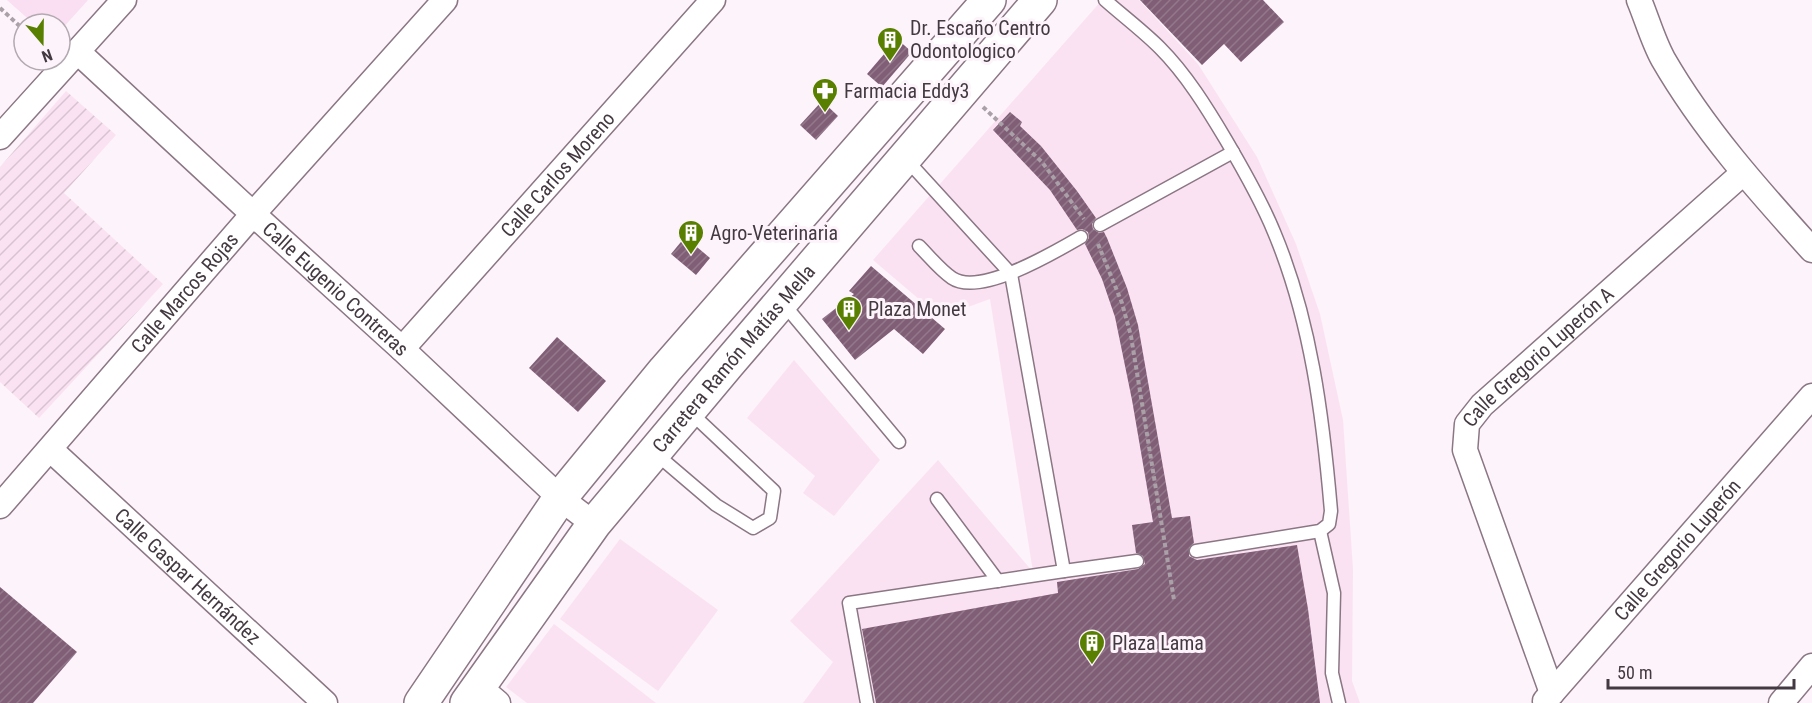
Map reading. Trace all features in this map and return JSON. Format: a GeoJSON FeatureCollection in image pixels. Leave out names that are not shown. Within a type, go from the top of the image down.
{"type":"FeatureCollection","features":[{"type":"Feature","properties":{"kind":"main road"},"geometry":{"type":"LineString","coordinates":[[421,703],[560,498],[664,370],[989,0]]}},
{"type":"Feature","properties":{"kind":"main road","name":"Carretera Ramón Matías Mella"},"geometry":{"type":"LineString","coordinates":[[481,698],[594,524],[1040,0]]}},
{"type":"Feature","properties":{"kind":"street"},"geometry":{"type":"LineString","coordinates":[[0,137],[124,0]]}},
{"type":"Feature","properties":{"kind":"street","name":"Calle Marcos Rojas"},"geometry":{"type":"LineString","coordinates":[[0,506],[51,450],[253,214],[445,0]]}},
{"type":"Feature","properties":{"kind":"street","name":"Calle Carlos Moreno"},"geometry":{"type":"LineString","coordinates":[[402,349],[713,0]]}},
{"type":"Feature","properties":{"kind":"street"},"geometry":{"type":"LineString","coordinates":[[1639,0],[1662,57],[1702,119],[1743,173],[1812,250]]}},
{"type":"Feature","properties":{"kind":"street","name":"Calle Eugenio Contreras"},"geometry":{"type":"LineString","coordinates":[[78,52],[402,349],[560,498],[594,524]]}},
{"type":"Feature","properties":{"kind":"street","name":"Calle Gregorio Luperón A"},"geometry":{"type":"LineString","coordinates":[[1547,698],[1466,450],[1467,424],[1482,405],[1743,173]]}},
{"type":"Feature","properties":{"kind":"street","name":"Calle Gregorio Luperón"},"geometry":{"type":"LineString","coordinates":[[1547,698],[1812,396]]}},
{"type":"Feature","properties":{"kind":"street","name":"Calle Gaspar Hernández"},"geometry":{"type":"LineString","coordinates":[[51,450],[325,703]]}},
{"type":"Feature","properties":{"kind":"street"},"geometry":{"type":"LineString","coordinates":[[1781,703],[1812,666]]}},
{"type":"Feature","properties":{"kind":"lane"},"geometry":{"type":"LineString","coordinates":[[1105,0],[1160,48],[1202,103],[1233,152],[1274,232],[1301,311],[1317,393],[1331,511],[1329,525],[1320,531],[1196,551]]}},
{"type":"Feature","properties":{"kind":"lane"},"geometry":{"type":"LineString","coordinates":[[1100,225],[1233,152]]}},
{"type":"Feature","properties":{"kind":"lane"},"geometry":{"type":"LineString","coordinates":[[905,158],[1011,274],[1064,571]]}},
{"type":"Feature","properties":{"kind":"lane"},"geometry":{"type":"LineString","coordinates":[[919,246],[953,279],[969,283],[1011,274],[1081,237]]}},
{"type":"Feature","properties":{"kind":"lane"},"geometry":{"type":"LineString","coordinates":[[782,301],[899,442]]}},
{"type":"Feature","properties":{"kind":"lane"},"geometry":{"type":"LineString","coordinates":[[654,452],[716,505],[753,528],[770,518],[774,491],[689,411]]}},
{"type":"Feature","properties":{"kind":"lane"},"geometry":{"type":"LineString","coordinates":[[937,499],[998,581]]}},
{"type":"Feature","properties":{"kind":"lane"},"geometry":{"type":"LineString","coordinates":[[1320,531],[1335,593],[1332,673],[1339,703]]}},
{"type":"Feature","properties":{"kind":"lane"},"geometry":{"type":"LineString","coordinates":[[867,703],[849,603],[1137,561]]}},
{"type":"Feature","properties":{"kind":"path"},"geometry":{"type":"LineString","coordinates":[[0,8],[12,19]]}},
{"type":"Feature","properties":{"kind":"path"},"geometry":{"type":"LineString","coordinates":[[964,88],[1042,162],[1086,224]]}},
{"type":"Feature","properties":{"kind":"path"},"geometry":{"type":"LineString","coordinates":[[1096,242],[1122,303],[1131,336],[1174,600]]}},
{"type":"Feature","properties":{"kind":"shaded area"},"geometry":{"type":"Polygon","coordinates":[[[7,0],[88,0],[72,18],[72,12],[20,12],[7,0]]]}},
{"type":"Feature","properties":{"kind":"shaded area"},"geometry":{"type":"Polygon","coordinates":[[[1102,0],[1139,0],[1198,64],[1257,157],[1296,244],[1320,314],[1343,420],[1353,569],[1352,681],[1360,703],[803,703],[833,662],[790,621],[938,460],[1033,572],[990,299],[940,317],[873,260],[1102,0]]]}},
{"type":"Feature","properties":{"kind":"shaded area"},"geometry":{"type":"Polygon","coordinates":[[[66,91],[116,135],[64,193],[163,284],[39,418],[0,382],[0,167],[66,91]]]}},
{"type":"Feature","properties":{"kind":"shaded area"},"geometry":{"type":"Polygon","coordinates":[[[794,360],[880,460],[834,516],[803,493],[815,476],[747,418],[794,360]]]}},
{"type":"Feature","properties":{"kind":"shaded area"},"geometry":{"type":"Polygon","coordinates":[[[620,539],[718,610],[658,691],[560,619],[620,539]]]}},
{"type":"Feature","properties":{"kind":"shaded area"},"geometry":{"type":"Polygon","coordinates":[[[554,624],[656,703],[527,703],[506,687],[554,624]]]}},
{"type":"Feature","properties":{"kind":"building"},"geometry":{"type":"Polygon","coordinates":[[[1140,0],[1263,0],[1284,22],[1241,62],[1224,44],[1202,65],[1140,0]]]}},
{"type":"Feature","properties":{"kind":"building","name":"Dr. Escaño Centro Odontologico"},"geometry":{"type":"Polygon","coordinates":[[[897,39],[912,52],[882,87],[867,74],[897,39]]]}},
{"type":"Feature","properties":{"kind":"building"},"geometry":{"type":"Polygon","coordinates":[[[822,101],[838,116],[816,140],[800,125],[822,101]]]}},
{"type":"Feature","properties":{"kind":"building","name":"Plaza Lama"},"geometry":{"type":"Polygon","coordinates":[[[1010,112],[1022,122],[1020,126],[1041,146],[1077,191],[1096,218],[1092,224],[1093,229],[1099,233],[1104,232],[1107,238],[1127,288],[1138,325],[1172,518],[1190,516],[1194,543],[1189,548],[1189,556],[1197,560],[1297,545],[1320,703],[876,703],[862,629],[1058,593],[1057,582],[1138,569],[1145,564],[1143,556],[1136,553],[1132,525],[1153,522],[1115,317],[1102,279],[1085,244],[1089,238],[1088,232],[1082,229],[1077,230],[1050,190],[993,130],[1010,112]]]}},
{"type":"Feature","properties":{"kind":"building","name":"Agro-Veterinaria"},"geometry":{"type":"Polygon","coordinates":[[[685,237],[710,258],[696,275],[671,254],[685,237]]]}},
{"type":"Feature","properties":{"kind":"building"},"geometry":{"type":"Polygon","coordinates":[[[871,266],[945,329],[923,354],[894,329],[855,360],[822,319],[854,294],[849,291],[871,266]]]}},
{"type":"Feature","properties":{"kind":"building"},"geometry":{"type":"Polygon","coordinates":[[[557,337],[606,381],[578,412],[529,368],[557,337]]]}},
{"type":"Feature","properties":{"kind":"building"},"geometry":{"type":"Polygon","coordinates":[[[0,587],[77,652],[33,703],[0,703],[0,587]]]}},
{"type":"Feature","properties":{"kind":"place","name":"Dr. Escaño Centro Odontologico"},"geometry":{"type":"Point","coordinates":[890,63]}},
{"type":"Feature","properties":{"kind":"place","name":"Farmacia Eddy3"},"geometry":{"type":"Point","coordinates":[825,114]}},
{"type":"Feature","properties":{"kind":"place","name":"Agro-Veterinaria"},"geometry":{"type":"Point","coordinates":[691,256]}},
{"type":"Feature","properties":{"kind":"place","name":"Plaza Monet"},"geometry":{"type":"Point","coordinates":[849,332]}},
{"type":"Feature","properties":{"kind":"place","name":"Plaza Lama"},"geometry":{"type":"Point","coordinates":[1092,666]}}]}
